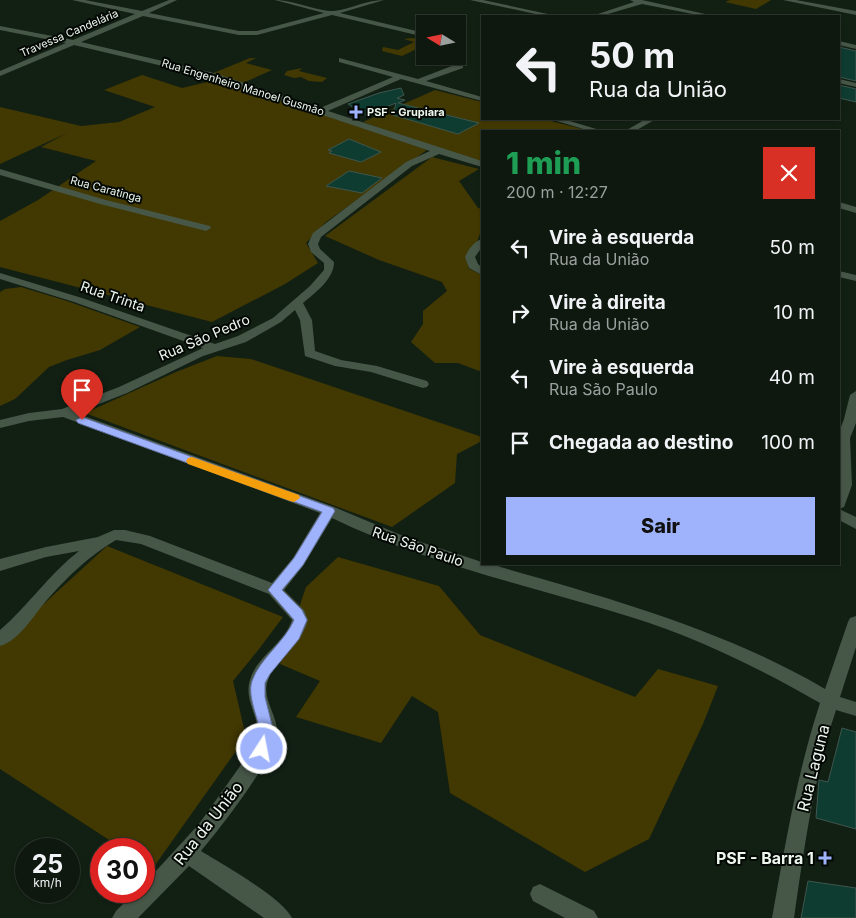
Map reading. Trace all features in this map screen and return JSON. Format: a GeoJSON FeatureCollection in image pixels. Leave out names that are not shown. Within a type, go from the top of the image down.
{"type":"FeatureCollection","features":[{"type":"Feature","properties":{"kind":"street"},"geometry":{"type":"LineString","coordinates":[[75,0],[240,32],[260,33],[330,12],[381,0]]}},
{"type":"Feature","properties":{"kind":"street","name":"Travessa Candelária"},"geometry":{"type":"LineString","coordinates":[[0,74],[174,0]]}},
{"type":"Feature","properties":{"kind":"street"},"geometry":{"type":"LineString","coordinates":[[278,0],[416,33]]}},
{"type":"Feature","properties":{"kind":"street"},"geometry":{"type":"LineString","coordinates":[[473,0],[549,15]]}},
{"type":"Feature","properties":{"kind":"street"},"geometry":{"type":"LineString","coordinates":[[633,0],[646,1],[707,15]]}},
{"type":"Feature","properties":{"kind":"street"},"geometry":{"type":"LineString","coordinates":[[786,0],[856,13]]}},
{"type":"Feature","properties":{"kind":"street"},"geometry":{"type":"LineString","coordinates":[[601,14],[646,1]]}},
{"type":"Feature","properties":{"kind":"street","name":"Rua Engenheiro Manoel Gusmão"},"geometry":{"type":"LineString","coordinates":[[0,28],[155,60],[199,72],[481,164]]}},
{"type":"Feature","properties":{"kind":"street"},"geometry":{"type":"LineString","coordinates":[[840,43],[856,47]]}},
{"type":"Feature","properties":{"kind":"street"},"geometry":{"type":"LineString","coordinates":[[342,60],[481,99]]}},
{"type":"Feature","properties":{"kind":"street"},"geometry":{"type":"LineString","coordinates":[[419,81],[460,66]]}},
{"type":"Feature","properties":{"kind":"street"},"geometry":{"type":"LineString","coordinates":[[320,111],[401,76]]}},
{"type":"Feature","properties":{"kind":"street"},"geometry":{"type":"LineString","coordinates":[[840,81],[856,85]]}},
{"type":"Feature","properties":{"kind":"street"},"geometry":{"type":"LineString","coordinates":[[558,120],[595,130]]}},
{"type":"Feature","properties":{"kind":"street"},"geometry":{"type":"LineString","coordinates":[[631,130],[650,120]]}},
{"type":"Feature","properties":{"kind":"street","name":"Rua São Pedro"},"geometry":{"type":"LineString","coordinates":[[64,413],[123,390],[199,353],[242,339],[277,320],[298,304],[324,278],[330,266],[329,262],[315,250],[313,244],[317,235],[409,164],[438,151]]}},
{"type":"Feature","properties":{"kind":"street","name":"Rua Caratinga"},"geometry":{"type":"LineString","coordinates":[[0,172],[103,202],[206,228]]}},
{"type":"Feature","properties":{"kind":"street"},"geometry":{"type":"LineString","coordinates":[[840,205],[856,210]]}},
{"type":"Feature","properties":{"kind":"street"},"geometry":{"type":"LineString","coordinates":[[481,243],[470,257],[473,266],[481,271]]}},
{"type":"Feature","properties":{"kind":"street"},"geometry":{"type":"LineString","coordinates":[[840,274],[856,278]]}},
{"type":"Feature","properties":{"kind":"street","name":"Rua Trinta"},"geometry":{"type":"LineString","coordinates":[[0,276],[78,300],[215,348]]}},
{"type":"Feature","properties":{"kind":"street"},"geometry":{"type":"LineString","coordinates":[[298,304],[306,320],[309,353],[423,384]]}},
{"type":"Feature","properties":{"kind":"street"},"geometry":{"type":"LineString","coordinates":[[840,501],[846,485],[843,438],[851,419],[856,395]]}},
{"type":"Feature","properties":{"kind":"street","name":"Rua São Paulo"},"geometry":{"type":"LineString","coordinates":[[0,424],[29,417],[64,413],[329,511],[352,522],[420,548],[641,614],[690,632],[792,678],[831,701],[856,709]]}},
{"type":"Feature","properties":{"kind":"street"},"geometry":{"type":"LineString","coordinates":[[275,590],[298,562],[329,511]]}},
{"type":"Feature","properties":{"kind":"street"},"geometry":{"type":"LineString","coordinates":[[840,515],[856,524]]}},
{"type":"Feature","properties":{"kind":"street","name":"Rua da União"},"geometry":{"type":"LineString","coordinates":[[101,542],[114,535],[125,535],[144,540],[275,590],[298,614],[300,620],[294,635],[265,670],[258,683],[258,697],[268,737],[253,764],[221,810],[187,853],[123,918]]}},
{"type":"Feature","properties":{"kind":"street"},"geometry":{"type":"LineString","coordinates":[[0,565],[46,552],[101,542]]}},
{"type":"Feature","properties":{"kind":"street"},"geometry":{"type":"LineString","coordinates":[[0,640],[16,626],[41,596],[74,562],[101,542]]}},
{"type":"Feature","properties":{"kind":"street","name":"Rua Laguna"},"geometry":{"type":"LineString","coordinates":[[783,918],[798,826],[816,743],[856,622]]}},
{"type":"Feature","properties":{"kind":"street"},"geometry":{"type":"LineString","coordinates":[[187,853],[258,900],[281,918]]}},
{"type":"Feature","properties":{"kind":"street"},"geometry":{"type":"LineString","coordinates":[[540,894],[587,918]]}},
{"type":"Feature","properties":{"kind":"shaded area"},"geometry":{"type":"Polygon","coordinates":[[[730,0],[771,0],[756,9],[725,2],[730,0]]]}},
{"type":"Feature","properties":{"kind":"shaded area"},"geometry":{"type":"Polygon","coordinates":[[[416,38],[416,49],[402,56],[382,51],[383,47],[398,50],[414,42],[404,39],[416,38]]]}},
{"type":"Feature","properties":{"kind":"shaded area"},"geometry":{"type":"Polygon","coordinates":[[[250,58],[256,58],[246,63],[272,70],[243,83],[211,74],[250,58]]]}},
{"type":"Feature","properties":{"kind":"shaded area"},"geometry":{"type":"Polygon","coordinates":[[[302,68],[299,71],[327,78],[322,82],[284,75],[287,71],[302,68]]]}},
{"type":"Feature","properties":{"kind":"shaded area"},"geometry":{"type":"Polygon","coordinates":[[[142,75],[182,88],[216,80],[263,91],[427,150],[326,222],[306,243],[318,263],[285,284],[212,322],[0,267],[0,221],[38,200],[96,161],[41,147],[67,133],[0,164],[0,107],[81,126],[119,122],[155,107],[104,90],[142,75]]]}},
{"type":"Feature","properties":{"kind":"shaded area"},"geometry":{"type":"Polygon","coordinates":[[[435,90],[481,102],[481,120],[547,120],[586,130],[481,130],[481,162],[441,151],[363,122],[435,90]]]}},
{"type":"Feature","properties":{"kind":"shaded area"},"geometry":{"type":"Polygon","coordinates":[[[432,157],[479,169],[459,181],[478,208],[481,209],[481,231],[468,268],[481,274],[481,372],[458,363],[435,363],[411,342],[423,324],[423,311],[447,291],[442,282],[379,260],[325,236],[432,157]]]}},
{"type":"Feature","properties":{"kind":"shaded area"},"geometry":{"type":"Polygon","coordinates":[[[21,287],[140,327],[100,350],[49,367],[15,399],[0,406],[0,292],[5,289],[21,287]]]}},
{"type":"Feature","properties":{"kind":"shaded area"},"geometry":{"type":"Polygon","coordinates":[[[217,356],[251,359],[481,437],[481,442],[457,454],[455,483],[392,527],[85,413],[176,372],[217,356]]]}},
{"type":"Feature","properties":{"kind":"shaded area"},"geometry":{"type":"Polygon","coordinates":[[[107,546],[283,617],[233,681],[246,737],[155,865],[155,838],[106,838],[0,769],[0,644],[107,546]]]}},
{"type":"Feature","properties":{"kind":"shaded area"},"geometry":{"type":"Polygon","coordinates":[[[338,557],[439,586],[480,635],[635,697],[658,669],[718,686],[703,724],[649,839],[585,872],[450,793],[438,712],[412,696],[381,743],[296,717],[320,681],[280,664],[306,587],[338,557]]]}},
{"type":"Feature","properties":{"kind":"building"},"geometry":{"type":"Polygon","coordinates":[[[840,47],[856,51],[856,81],[840,77],[840,47]]]}},
{"type":"Feature","properties":{"kind":"building"},"geometry":{"type":"Polygon","coordinates":[[[840,85],[856,89],[856,102],[840,98],[840,85]]]}},
{"type":"Feature","properties":{"kind":"building"},"geometry":{"type":"Polygon","coordinates":[[[401,88],[404,95],[397,98],[405,100],[398,103],[479,123],[458,134],[393,115],[396,103],[365,115],[348,104],[379,93],[401,88]]]}},
{"type":"Feature","properties":{"kind":"building"},"geometry":{"type":"Polygon","coordinates":[[[349,139],[381,152],[361,162],[329,153],[332,151],[328,150],[349,139]]]}},
{"type":"Feature","properties":{"kind":"building"},"geometry":{"type":"Polygon","coordinates":[[[349,171],[382,178],[362,193],[326,186],[349,171]]]}},
{"type":"Feature","properties":{"kind":"building"},"geometry":{"type":"Polygon","coordinates":[[[842,728],[856,732],[856,829],[816,818],[819,780],[828,782],[842,728]]]}},
{"type":"Feature","properties":{"kind":"building"},"geometry":{"type":"Polygon","coordinates":[[[808,881],[856,888],[856,918],[801,918],[808,881]]]}},
{"type":"Feature","properties":{"kind":"slow traffic"},"geometry":{"type":"LineString","coordinates":[[192,461],[294,498]]}},
{"type":"Feature","properties":{"kind":"place","name":"PSF - Grupiara"},"geometry":{"type":"Point","coordinates":[356,112]}},
{"type":"Feature","properties":{"kind":"place","name":"PSF - Barra 1"},"geometry":{"type":"Point","coordinates":[825,858]}},
{"type":"Feature","properties":{"kind":"route"},"geometry":{"type":"LineString","coordinates":[[82,420],[329,511],[298,562],[275,590],[298,614],[300,620],[299,627],[294,635],[260,676],[257,690],[268,737],[262,749]]}}]}
